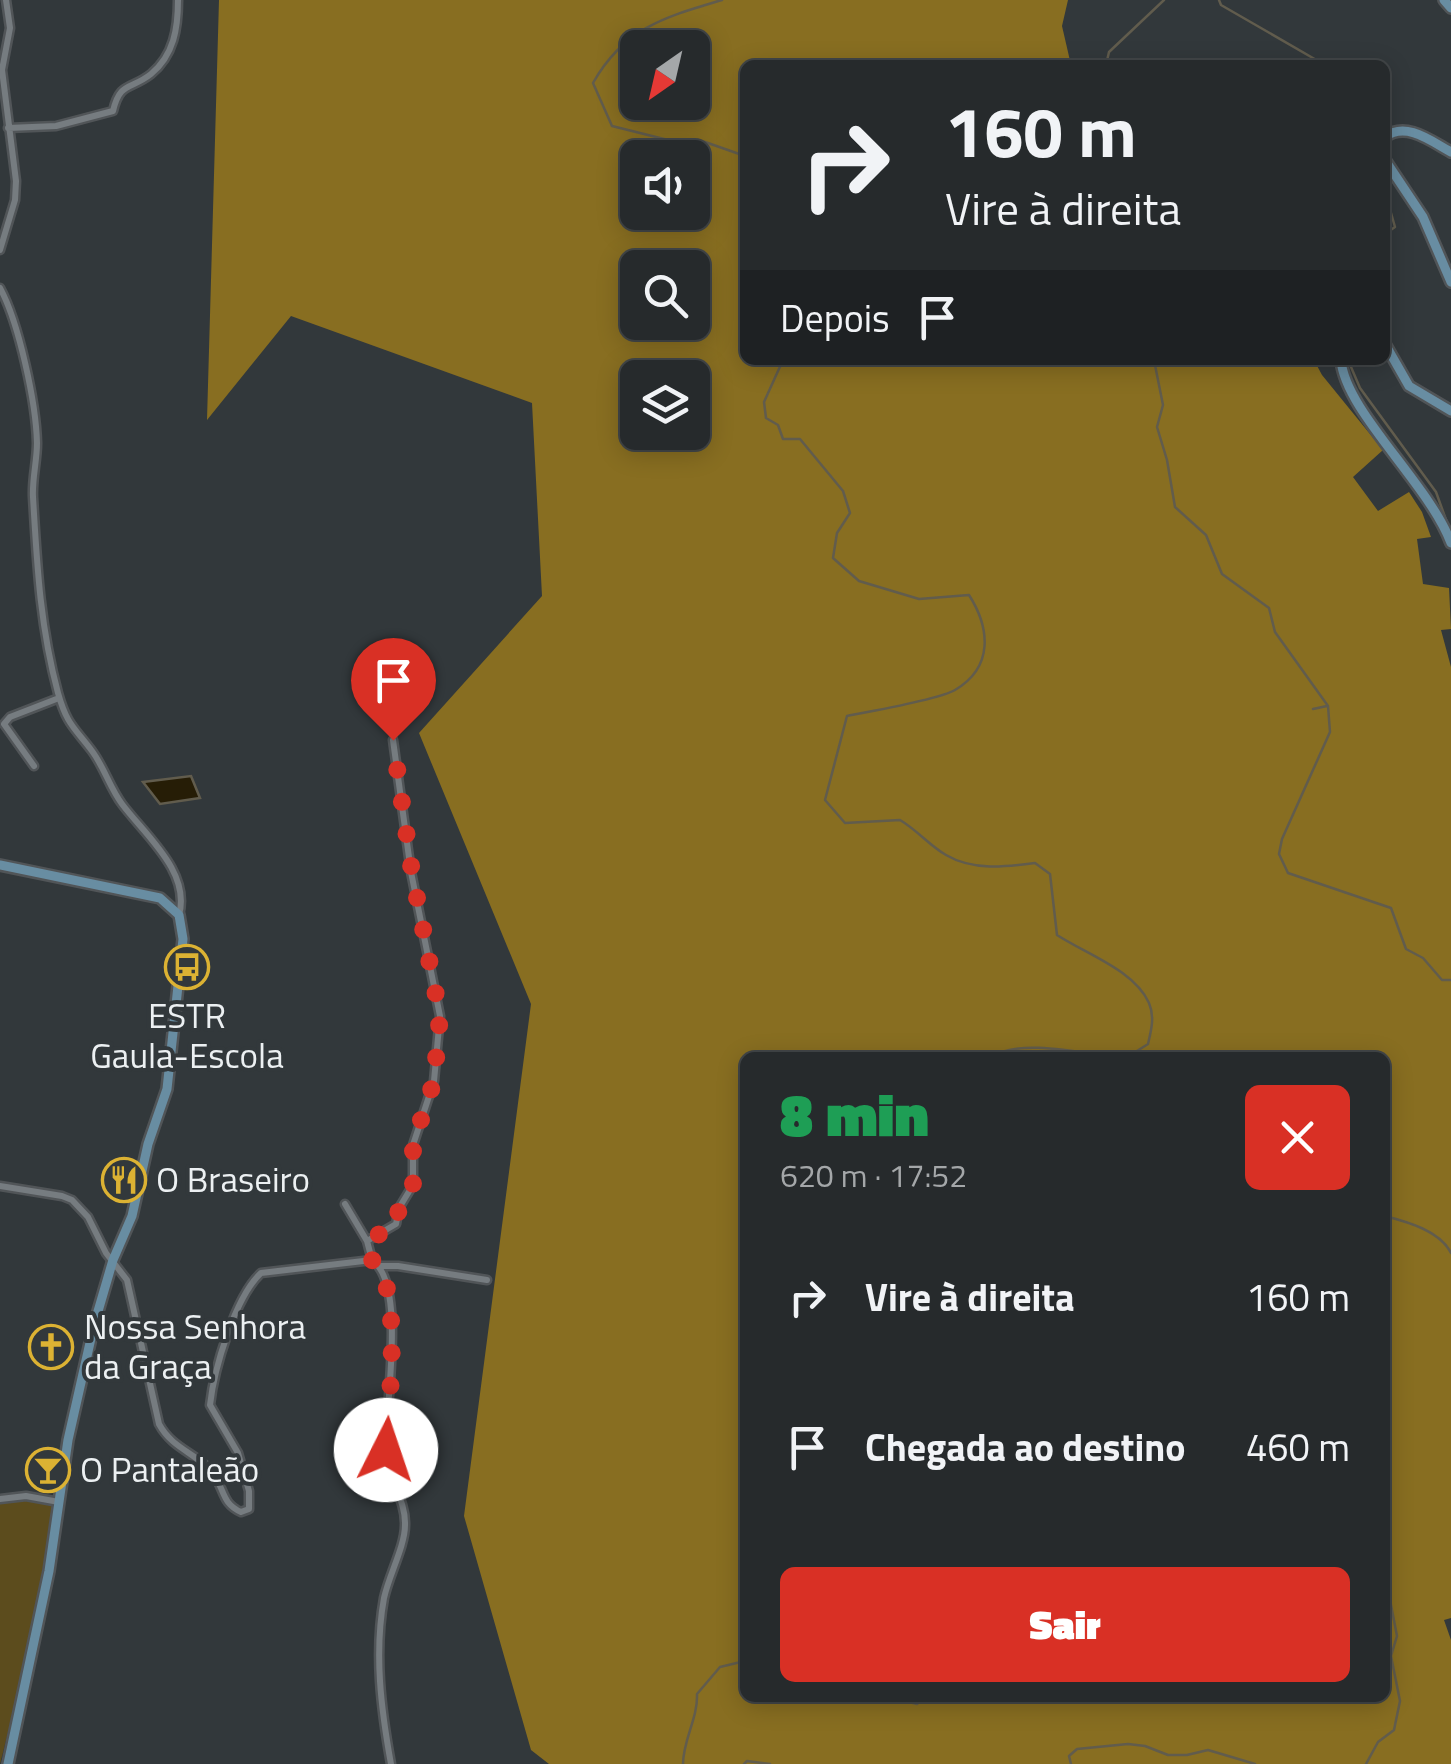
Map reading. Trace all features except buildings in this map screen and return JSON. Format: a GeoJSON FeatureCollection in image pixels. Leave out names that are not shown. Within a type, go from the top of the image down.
{"type":"FeatureCollection","features":[{"type":"Feature","properties":{"kind":"main road"},"geometry":{"type":"LineString","coordinates":[[1444,0],[1451,8]]}},
{"type":"Feature","properties":{"kind":"main road"},"geometry":{"type":"LineString","coordinates":[[1390,134],[1405,130],[1451,152]]}},
{"type":"Feature","properties":{"kind":"main road"},"geometry":{"type":"LineString","coordinates":[[1390,168],[1423,217],[1451,282]]}},
{"type":"Feature","properties":{"kind":"main road"},"geometry":{"type":"LineString","coordinates":[[1390,352],[1410,386],[1451,411]]}},
{"type":"Feature","properties":{"kind":"main road"},"geometry":{"type":"LineString","coordinates":[[1343,365],[1354,397],[1436,508],[1451,543]]}},
{"type":"Feature","properties":{"kind":"main road"},"geometry":{"type":"LineString","coordinates":[[0,866],[150,894],[168,902],[179,915],[183,939],[168,1089],[148,1144],[132,1216],[103,1290],[68,1440],[50,1571],[8,1764]]}},
{"type":"Feature","properties":{"kind":"street"},"geometry":{"type":"LineString","coordinates":[[0,250],[16,200],[2,70],[10,28],[6,0]]}},
{"type":"Feature","properties":{"kind":"street"},"geometry":{"type":"LineString","coordinates":[[8,128],[56,126],[113,111],[123,88],[153,73],[166,58],[176,32],[178,0]]}},
{"type":"Feature","properties":{"kind":"street"},"geometry":{"type":"LineString","coordinates":[[0,141],[10,141]]}},
{"type":"Feature","properties":{"kind":"street"},"geometry":{"type":"LineString","coordinates":[[0,288],[11,312],[35,414],[33,483],[38,601],[60,698],[73,732],[90,748],[120,800],[164,856],[180,894],[179,915]]}},
{"type":"Feature","properties":{"kind":"street"},"geometry":{"type":"LineString","coordinates":[[34,766],[4,724],[10,717],[60,698]]}},
{"type":"Feature","properties":{"kind":"street"},"geometry":{"type":"LineString","coordinates":[[368,1241],[396,1224],[399,1208],[413,1185],[413,1144],[434,1081],[440,1016],[412,872],[393,740]]}},
{"type":"Feature","properties":{"kind":"street"},"geometry":{"type":"LineString","coordinates":[[0,1186],[72,1200],[88,1217],[127,1280],[159,1424],[167,1439],[210,1469],[223,1500],[241,1512],[249,1510],[246,1480],[238,1453],[210,1404],[228,1335],[247,1292],[261,1273],[372,1260]]}},
{"type":"Feature","properties":{"kind":"street"},"geometry":{"type":"LineString","coordinates":[[346,1204],[386,1282],[392,1346],[387,1466],[405,1519],[405,1532],[388,1579],[378,1652],[391,1764]]}},
{"type":"Feature","properties":{"kind":"street"},"geometry":{"type":"LineString","coordinates":[[380,1266],[487,1280]]}},
{"type":"Feature","properties":{"kind":"street"},"geometry":{"type":"LineString","coordinates":[[0,1499],[26,1496],[60,1502]]}},
{"type":"Feature","properties":{"kind":"shaded area"},"geometry":{"type":"Polygon","coordinates":[[[219,0],[1068,0],[1062,26],[1070,60],[740,60],[740,365],[1317,365],[1383,450],[1353,477],[1378,511],[1409,492],[1431,537],[1417,539],[1423,584],[1449,588],[1451,629],[1441,630],[1451,667],[1451,1618],[1444,1620],[1451,1640],[1451,1764],[549,1764],[531,1750],[464,1516],[531,1004],[419,733],[542,596],[532,403],[291,316],[207,420],[219,0]]]}},
{"type":"Feature","properties":{"kind":"shaded area"},"geometry":{"type":"Polygon","coordinates":[[[191,776],[200,798],[160,804],[143,782],[191,776]]]}},
{"type":"Feature","properties":{"kind":"shaded area"},"geometry":{"type":"Polygon","coordinates":[[[26,1496],[59,1502],[49,1571],[0,1764],[0,1499],[26,1496]]]}},
{"type":"Feature","properties":{"kind":"waterway"},"geometry":{"type":"LineString","coordinates":[[722,0],[664,19],[632,37],[605,64],[593,83],[612,126],[680,143],[705,142],[740,154]]}},
{"type":"Feature","properties":{"kind":"waterway"},"geometry":{"type":"LineString","coordinates":[[1107,60],[1109,52],[1164,0]]}},
{"type":"Feature","properties":{"kind":"waterway"},"geometry":{"type":"LineString","coordinates":[[1219,0],[1221,5],[1316,60]]}},
{"type":"Feature","properties":{"kind":"waterway"},"geometry":{"type":"LineString","coordinates":[[1390,210],[1395,227],[1390,230]]}},
{"type":"Feature","properties":{"kind":"waterway"},"geometry":{"type":"LineString","coordinates":[[781,365],[764,402],[766,418],[778,425],[783,439],[800,439],[843,491],[850,513],[837,533],[833,558],[859,581],[919,599],[969,595],[984,633],[977,670],[955,690],[847,716],[825,800],[845,823],[900,820],[940,851],[967,864],[1035,863],[1050,874],[1057,935],[1121,972],[1149,1003],[1152,1019],[1148,1044],[1135,1052]]}},
{"type":"Feature","properties":{"kind":"waterway"},"geometry":{"type":"LineString","coordinates":[[1155,365],[1163,405],[1157,427],[1175,507],[1206,535],[1222,574],[1269,608],[1275,632],[1328,706],[1330,732],[1282,839],[1279,854],[1288,873],[1391,908],[1406,949],[1423,958],[1442,980],[1451,980]]}},
{"type":"Feature","properties":{"kind":"waterway"},"geometry":{"type":"LineString","coordinates":[[1350,365],[1360,388],[1436,492],[1449,528]]}},
{"type":"Feature","properties":{"kind":"waterway"},"geometry":{"type":"LineString","coordinates":[[1313,709],[1327,706]]}},
{"type":"Feature","properties":{"kind":"waterway"},"geometry":{"type":"LineString","coordinates":[[1002,1052],[1034,1048],[1078,1052]]}},
{"type":"Feature","properties":{"kind":"waterway"},"geometry":{"type":"LineString","coordinates":[[1390,1218],[1431,1233],[1451,1253]]}},
{"type":"Feature","properties":{"kind":"waterway"},"geometry":{"type":"LineString","coordinates":[[1366,1764],[1378,1742],[1394,1730],[1400,1701],[1391,1656],[1397,1636],[1390,1600]]}},
{"type":"Feature","properties":{"kind":"waterway"},"geometry":{"type":"LineString","coordinates":[[683,1764],[697,1694],[720,1667],[740,1662]]}},
{"type":"Feature","properties":{"kind":"waterway"},"geometry":{"type":"LineString","coordinates":[[909,1702],[919,1702]]}},
{"type":"Feature","properties":{"kind":"waterway"},"geometry":{"type":"LineString","coordinates":[[1071,1764],[1069,1756],[1077,1749],[1128,1744],[1168,1755],[1208,1750],[1255,1764]]}},
{"type":"Feature","properties":{"kind":"waterway"},"geometry":{"type":"LineString","coordinates":[[744,1764],[770,1764]]}},
{"type":"Feature","properties":{"kind":"place","name":"ESTR Gaula-Escola"},"geometry":{"type":"Point","coordinates":[187,967]}},
{"type":"Feature","properties":{"kind":"place","name":"O Braseiro"},"geometry":{"type":"Point","coordinates":[124,1180]}},
{"type":"Feature","properties":{"kind":"place","name":"Nossa Senhora da Graça"},"geometry":{"type":"Point","coordinates":[51,1347]}},
{"type":"Feature","properties":{"kind":"place","name":"O Pantaleão"},"geometry":{"type":"Point","coordinates":[48,1470]}},
{"type":"Feature","properties":{"kind":"route"},"geometry":{"type":"LineString","coordinates":[[386,1450],[390,1318],[386,1282],[380,1266],[372,1260],[368,1241],[396,1224],[400,1204],[413,1185],[413,1144],[434,1081],[440,1016],[412,872],[393,740]]}}]}
